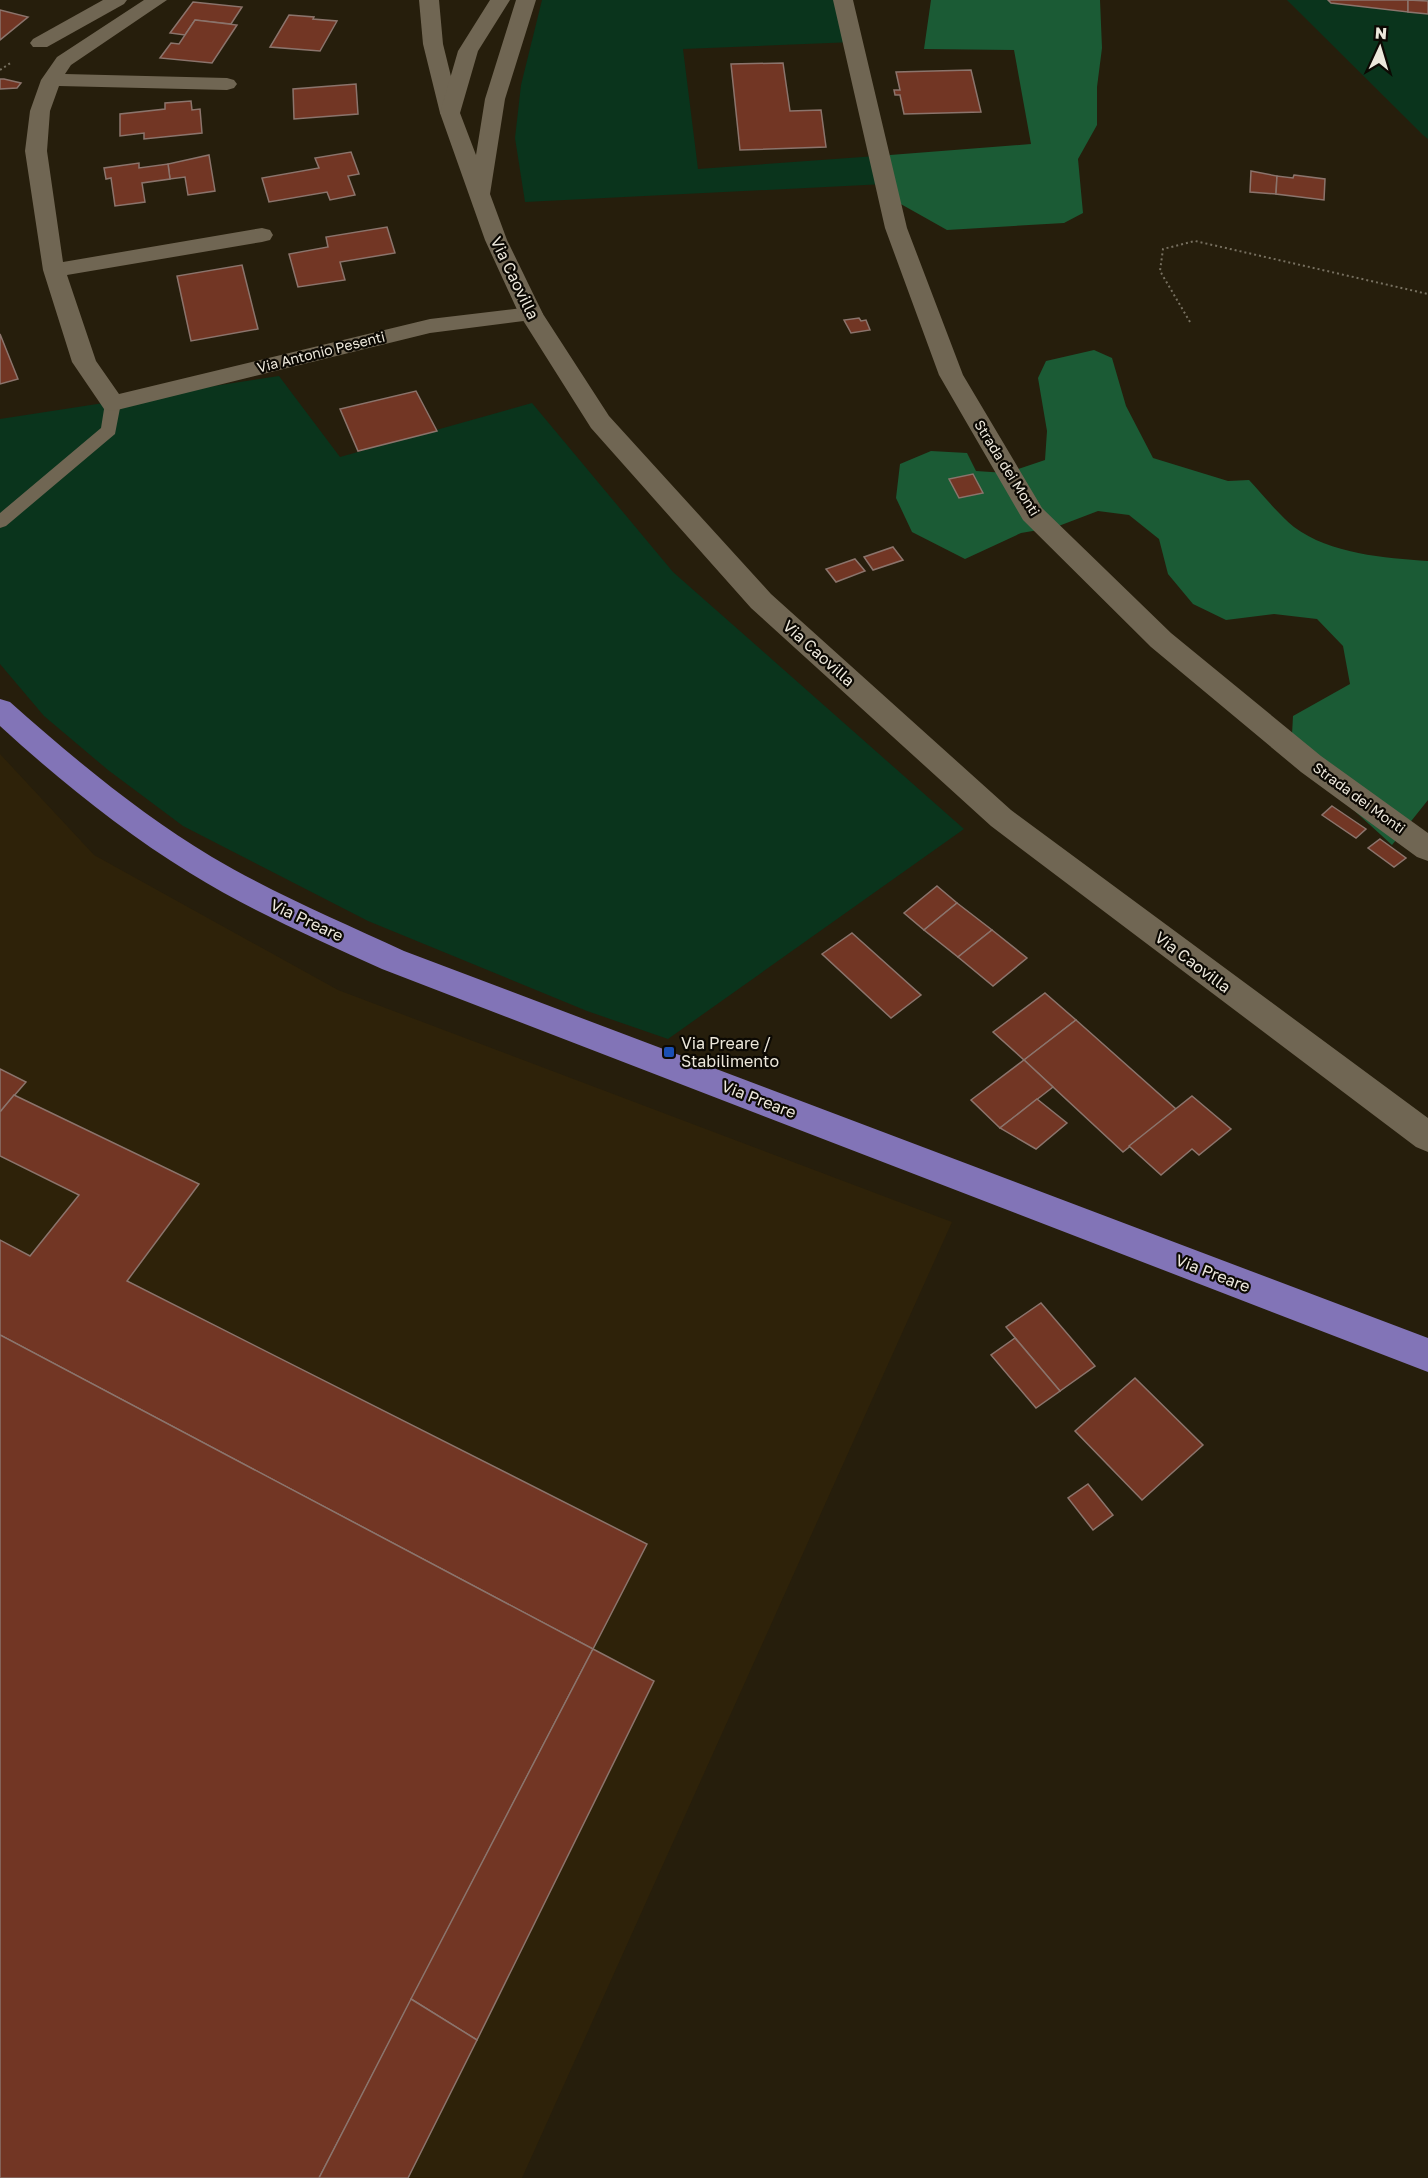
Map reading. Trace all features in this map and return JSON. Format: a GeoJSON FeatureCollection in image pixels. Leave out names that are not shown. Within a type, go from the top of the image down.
{"type":"FeatureCollection","features":[{"type":"Feature","properties":{"kind":"main road","name":"Via Preare"},"geometry":{"type":"LineString","coordinates":[[0,709],[39,745],[123,813],[201,866],[284,909],[393,960],[1428,1355]]}},
{"type":"Feature","properties":{"kind":"street"},"geometry":{"type":"LineString","coordinates":[[40,43],[117,0]]}},
{"type":"Feature","properties":{"kind":"street"},"geometry":{"type":"LineString","coordinates":[[113,403],[84,362],[54,270],[36,151],[40,111],[51,80],[64,61],[157,0]]}},
{"type":"Feature","properties":{"kind":"street","name":"Via Caovilla"},"geometry":{"type":"LineString","coordinates":[[429,0],[433,44],[450,113],[496,240],[531,315],[600,422],[761,601],[1000,818],[1428,1137]]}},
{"type":"Feature","properties":{"kind":"street"},"geometry":{"type":"LineString","coordinates":[[450,113],[468,51],[500,0]]}},
{"type":"Feature","properties":{"kind":"street"},"geometry":{"type":"LineString","coordinates":[[481,196],[495,99],[526,0]]}},
{"type":"Feature","properties":{"kind":"street","name":"Strada dei Monti"},"geometry":{"type":"LineString","coordinates":[[843,0],[896,228],[951,375],[1032,514],[1161,640],[1311,764],[1428,849]]}},
{"type":"Feature","properties":{"kind":"street"},"geometry":{"type":"LineString","coordinates":[[51,80],[227,84]]}},
{"type":"Feature","properties":{"kind":"street"},"geometry":{"type":"LineString","coordinates":[[54,270],[262,235]]}},
{"type":"Feature","properties":{"kind":"street","name":"Via Antonio Pesenti"},"geometry":{"type":"LineString","coordinates":[[113,403],[430,326],[531,315]]}},
{"type":"Feature","properties":{"kind":"lane"},"geometry":{"type":"LineString","coordinates":[[0,522],[109,430],[113,403]]}},
{"type":"Feature","properties":{"kind":"path"},"geometry":{"type":"LineString","coordinates":[[1190,322],[1160,271],[1163,249],[1195,241],[1428,294]]}},
{"type":"Feature","properties":{"kind":"shaded area"},"geometry":{"type":"Polygon","coordinates":[[[0,754],[94,855],[338,990],[952,1222],[522,2178],[0,2178],[0,754]]]}},
{"type":"Feature","properties":{"kind":"green space"},"geometry":{"type":"Polygon","coordinates":[[[542,0],[847,0],[854,42],[683,49],[698,169],[890,155],[885,184],[525,202],[515,138],[521,85],[542,0]]]}},
{"type":"Feature","properties":{"kind":"green space"},"geometry":{"type":"Polygon","coordinates":[[[931,0],[1100,0],[1102,48],[1097,87],[1097,125],[1078,159],[1083,213],[1064,223],[947,230],[883,194],[890,155],[1031,144],[1014,50],[924,49],[931,0]]]}},
{"type":"Feature","properties":{"kind":"green space"},"geometry":{"type":"Polygon","coordinates":[[[1287,0],[1428,0],[1428,139],[1423,135],[1287,0]]]}},
{"type":"Feature","properties":{"kind":"green space"},"geometry":{"type":"Polygon","coordinates":[[[1094,350],[1112,358],[1126,406],[1153,458],[1228,481],[1249,480],[1294,527],[1324,543],[1358,553],[1428,561],[1428,800],[1392,845],[1291,753],[1293,716],[1350,684],[1343,646],[1317,619],[1274,614],[1226,620],[1193,604],[1168,574],[1159,539],[1129,515],[1098,511],[1056,527],[1021,533],[965,559],[912,532],[896,498],[900,464],[931,451],[967,453],[976,471],[1006,473],[1045,460],[1047,431],[1038,378],[1046,361],[1094,350]]]}},
{"type":"Feature","properties":{"kind":"green space"},"geometry":{"type":"Polygon","coordinates":[[[279,376],[340,457],[532,403],[673,572],[964,829],[668,1039],[587,1011],[368,921],[183,826],[108,770],[44,716],[0,664],[0,419],[279,376]]]}},
{"type":"Feature","properties":{"kind":"building"},"geometry":{"type":"Polygon","coordinates":[[[1328,0],[1408,0],[1408,12],[1331,3],[1328,0]]]}},
{"type":"Feature","properties":{"kind":"building"},"geometry":{"type":"Polygon","coordinates":[[[1408,0],[1428,1],[1428,14],[1408,12],[1408,0]]]}},
{"type":"Feature","properties":{"kind":"building"},"geometry":{"type":"Polygon","coordinates":[[[193,2],[242,7],[231,24],[195,20],[185,35],[170,33],[193,2]]]}},
{"type":"Feature","properties":{"kind":"building"},"geometry":{"type":"Polygon","coordinates":[[[0,10],[28,17],[0,40],[0,10]]]}},
{"type":"Feature","properties":{"kind":"building"},"geometry":{"type":"Polygon","coordinates":[[[289,15],[337,21],[320,51],[270,47],[289,15]]]}},
{"type":"Feature","properties":{"kind":"building"},"geometry":{"type":"Polygon","coordinates":[[[195,20],[237,25],[212,63],[160,58],[171,43],[179,44],[195,20]]]}},
{"type":"Feature","properties":{"kind":"building"},"geometry":{"type":"Polygon","coordinates":[[[783,63],[790,111],[821,110],[826,147],[740,150],[731,64],[783,63]]]}},
{"type":"Feature","properties":{"kind":"building"},"geometry":{"type":"Polygon","coordinates":[[[971,70],[981,112],[904,114],[900,95],[895,95],[894,90],[900,90],[896,72],[971,70]]]}},
{"type":"Feature","properties":{"kind":"building"},"geometry":{"type":"Polygon","coordinates":[[[0,79],[21,83],[17,88],[0,89],[0,79]]]}},
{"type":"Feature","properties":{"kind":"building"},"geometry":{"type":"Polygon","coordinates":[[[356,84],[358,114],[294,119],[293,89],[356,84]]]}},
{"type":"Feature","properties":{"kind":"building"},"geometry":{"type":"Polygon","coordinates":[[[191,101],[192,110],[200,109],[202,133],[144,139],[144,133],[120,136],[120,114],[165,109],[165,103],[191,101]]]}},
{"type":"Feature","properties":{"kind":"building"},"geometry":{"type":"Polygon","coordinates":[[[351,152],[359,174],[348,176],[355,195],[330,200],[327,192],[269,202],[262,178],[319,168],[315,158],[351,152]]]}},
{"type":"Feature","properties":{"kind":"building"},"geometry":{"type":"Polygon","coordinates":[[[209,155],[215,191],[188,195],[185,177],[170,179],[168,164],[209,155]]]}},
{"type":"Feature","properties":{"kind":"building"},"geometry":{"type":"Polygon","coordinates":[[[139,163],[139,168],[168,164],[170,179],[142,183],[145,202],[115,206],[111,178],[106,179],[104,168],[139,163]]]}},
{"type":"Feature","properties":{"kind":"building"},"geometry":{"type":"Polygon","coordinates":[[[1251,171],[1277,176],[1276,194],[1250,192],[1251,171]]]}},
{"type":"Feature","properties":{"kind":"building"},"geometry":{"type":"Polygon","coordinates":[[[1294,175],[1325,179],[1324,200],[1276,194],[1277,176],[1293,178],[1294,175]]]}},
{"type":"Feature","properties":{"kind":"building"},"geometry":{"type":"Polygon","coordinates":[[[387,227],[395,253],[340,262],[345,280],[298,287],[289,254],[328,247],[326,237],[387,227]]]}},
{"type":"Feature","properties":{"kind":"building"},"geometry":{"type":"Polygon","coordinates":[[[242,265],[258,329],[191,341],[177,276],[242,265]]]}},
{"type":"Feature","properties":{"kind":"building"},"geometry":{"type":"Polygon","coordinates":[[[859,318],[861,321],[866,320],[870,330],[851,333],[844,320],[859,318]]]}},
{"type":"Feature","properties":{"kind":"building"},"geometry":{"type":"Polygon","coordinates":[[[0,334],[18,379],[0,384],[0,334]]]}},
{"type":"Feature","properties":{"kind":"building"},"geometry":{"type":"Polygon","coordinates":[[[416,391],[437,431],[358,451],[340,409],[416,391]]]}},
{"type":"Feature","properties":{"kind":"building"},"geometry":{"type":"Polygon","coordinates":[[[973,474],[983,493],[959,498],[949,479],[973,474]]]}},
{"type":"Feature","properties":{"kind":"building"},"geometry":{"type":"Polygon","coordinates":[[[893,547],[903,560],[873,570],[864,557],[893,547]]]}},
{"type":"Feature","properties":{"kind":"building"},"geometry":{"type":"Polygon","coordinates":[[[855,559],[865,571],[836,582],[826,569],[855,559]]]}},
{"type":"Feature","properties":{"kind":"building"},"geometry":{"type":"Polygon","coordinates":[[[1332,806],[1366,829],[1356,838],[1322,815],[1332,806]]]}},
{"type":"Feature","properties":{"kind":"building"},"geometry":{"type":"Polygon","coordinates":[[[1380,839],[1406,858],[1394,867],[1368,848],[1380,839]]]}},
{"type":"Feature","properties":{"kind":"building"},"geometry":{"type":"Polygon","coordinates":[[[937,886],[957,903],[924,930],[904,913],[937,886]]]}},
{"type":"Feature","properties":{"kind":"building"},"geometry":{"type":"Polygon","coordinates":[[[957,903],[992,930],[958,957],[924,930],[957,903]]]}},
{"type":"Feature","properties":{"kind":"building"},"geometry":{"type":"Polygon","coordinates":[[[992,930],[1027,958],[993,986],[958,957],[992,930]]]}},
{"type":"Feature","properties":{"kind":"building"},"geometry":{"type":"Polygon","coordinates":[[[852,933],[921,995],[891,1018],[822,954],[852,933]]]}},
{"type":"Feature","properties":{"kind":"building"},"geometry":{"type":"Polygon","coordinates":[[[1045,993],[1076,1020],[1024,1060],[993,1032],[1045,993]]]}},
{"type":"Feature","properties":{"kind":"building"},"geometry":{"type":"Polygon","coordinates":[[[1076,1020],[1176,1109],[1123,1152],[1024,1060],[1076,1020]]]}},
{"type":"Feature","properties":{"kind":"building"},"geometry":{"type":"Polygon","coordinates":[[[1024,1060],[1053,1087],[1000,1128],[971,1100],[1024,1060]]]}},
{"type":"Feature","properties":{"kind":"building"},"geometry":{"type":"Polygon","coordinates":[[[0,1069],[26,1082],[0,1112],[0,1069]]]}},
{"type":"Feature","properties":{"kind":"building"},"geometry":{"type":"Polygon","coordinates":[[[14,1095],[199,1184],[127,1281],[647,1544],[593,1649],[0,1335],[0,1240],[30,1256],[79,1195],[0,1156],[0,1112],[14,1095]]]}},
{"type":"Feature","properties":{"kind":"building"},"geometry":{"type":"Polygon","coordinates":[[[1192,1096],[1231,1129],[1199,1155],[1192,1149],[1161,1175],[1129,1146],[1192,1096]]]}},
{"type":"Feature","properties":{"kind":"building"},"geometry":{"type":"Polygon","coordinates":[[[1037,1099],[1067,1123],[1036,1149],[1000,1128],[1037,1099]]]}},
{"type":"Feature","properties":{"kind":"building"},"geometry":{"type":"Polygon","coordinates":[[[1041,1303],[1095,1366],[1060,1391],[1006,1327],[1041,1303]]]}},
{"type":"Feature","properties":{"kind":"building"},"geometry":{"type":"Polygon","coordinates":[[[0,1335],[593,1649],[319,2178],[0,2178],[0,1335]]]}},
{"type":"Feature","properties":{"kind":"building"},"geometry":{"type":"Polygon","coordinates":[[[1015,1338],[1060,1391],[1036,1408],[991,1355],[1015,1338]]]}},
{"type":"Feature","properties":{"kind":"building"},"geometry":{"type":"Polygon","coordinates":[[[1135,1378],[1203,1445],[1142,1500],[1075,1431],[1135,1378]]]}},
{"type":"Feature","properties":{"kind":"building"},"geometry":{"type":"Polygon","coordinates":[[[1088,1484],[1113,1515],[1093,1530],[1068,1498],[1088,1484]]]}},
{"type":"Feature","properties":{"kind":"building"},"geometry":{"type":"Polygon","coordinates":[[[593,1649],[654,1681],[477,2040],[411,1999],[593,1649]]]}},
{"type":"Feature","properties":{"kind":"building"},"geometry":{"type":"Polygon","coordinates":[[[411,1999],[477,2040],[408,2178],[319,2178],[411,1999]]]}},
{"type":"Feature","properties":{"kind":"place","name":"Via Preare / Stabilimento"},"geometry":{"type":"Point","coordinates":[669,1052]}}]}
